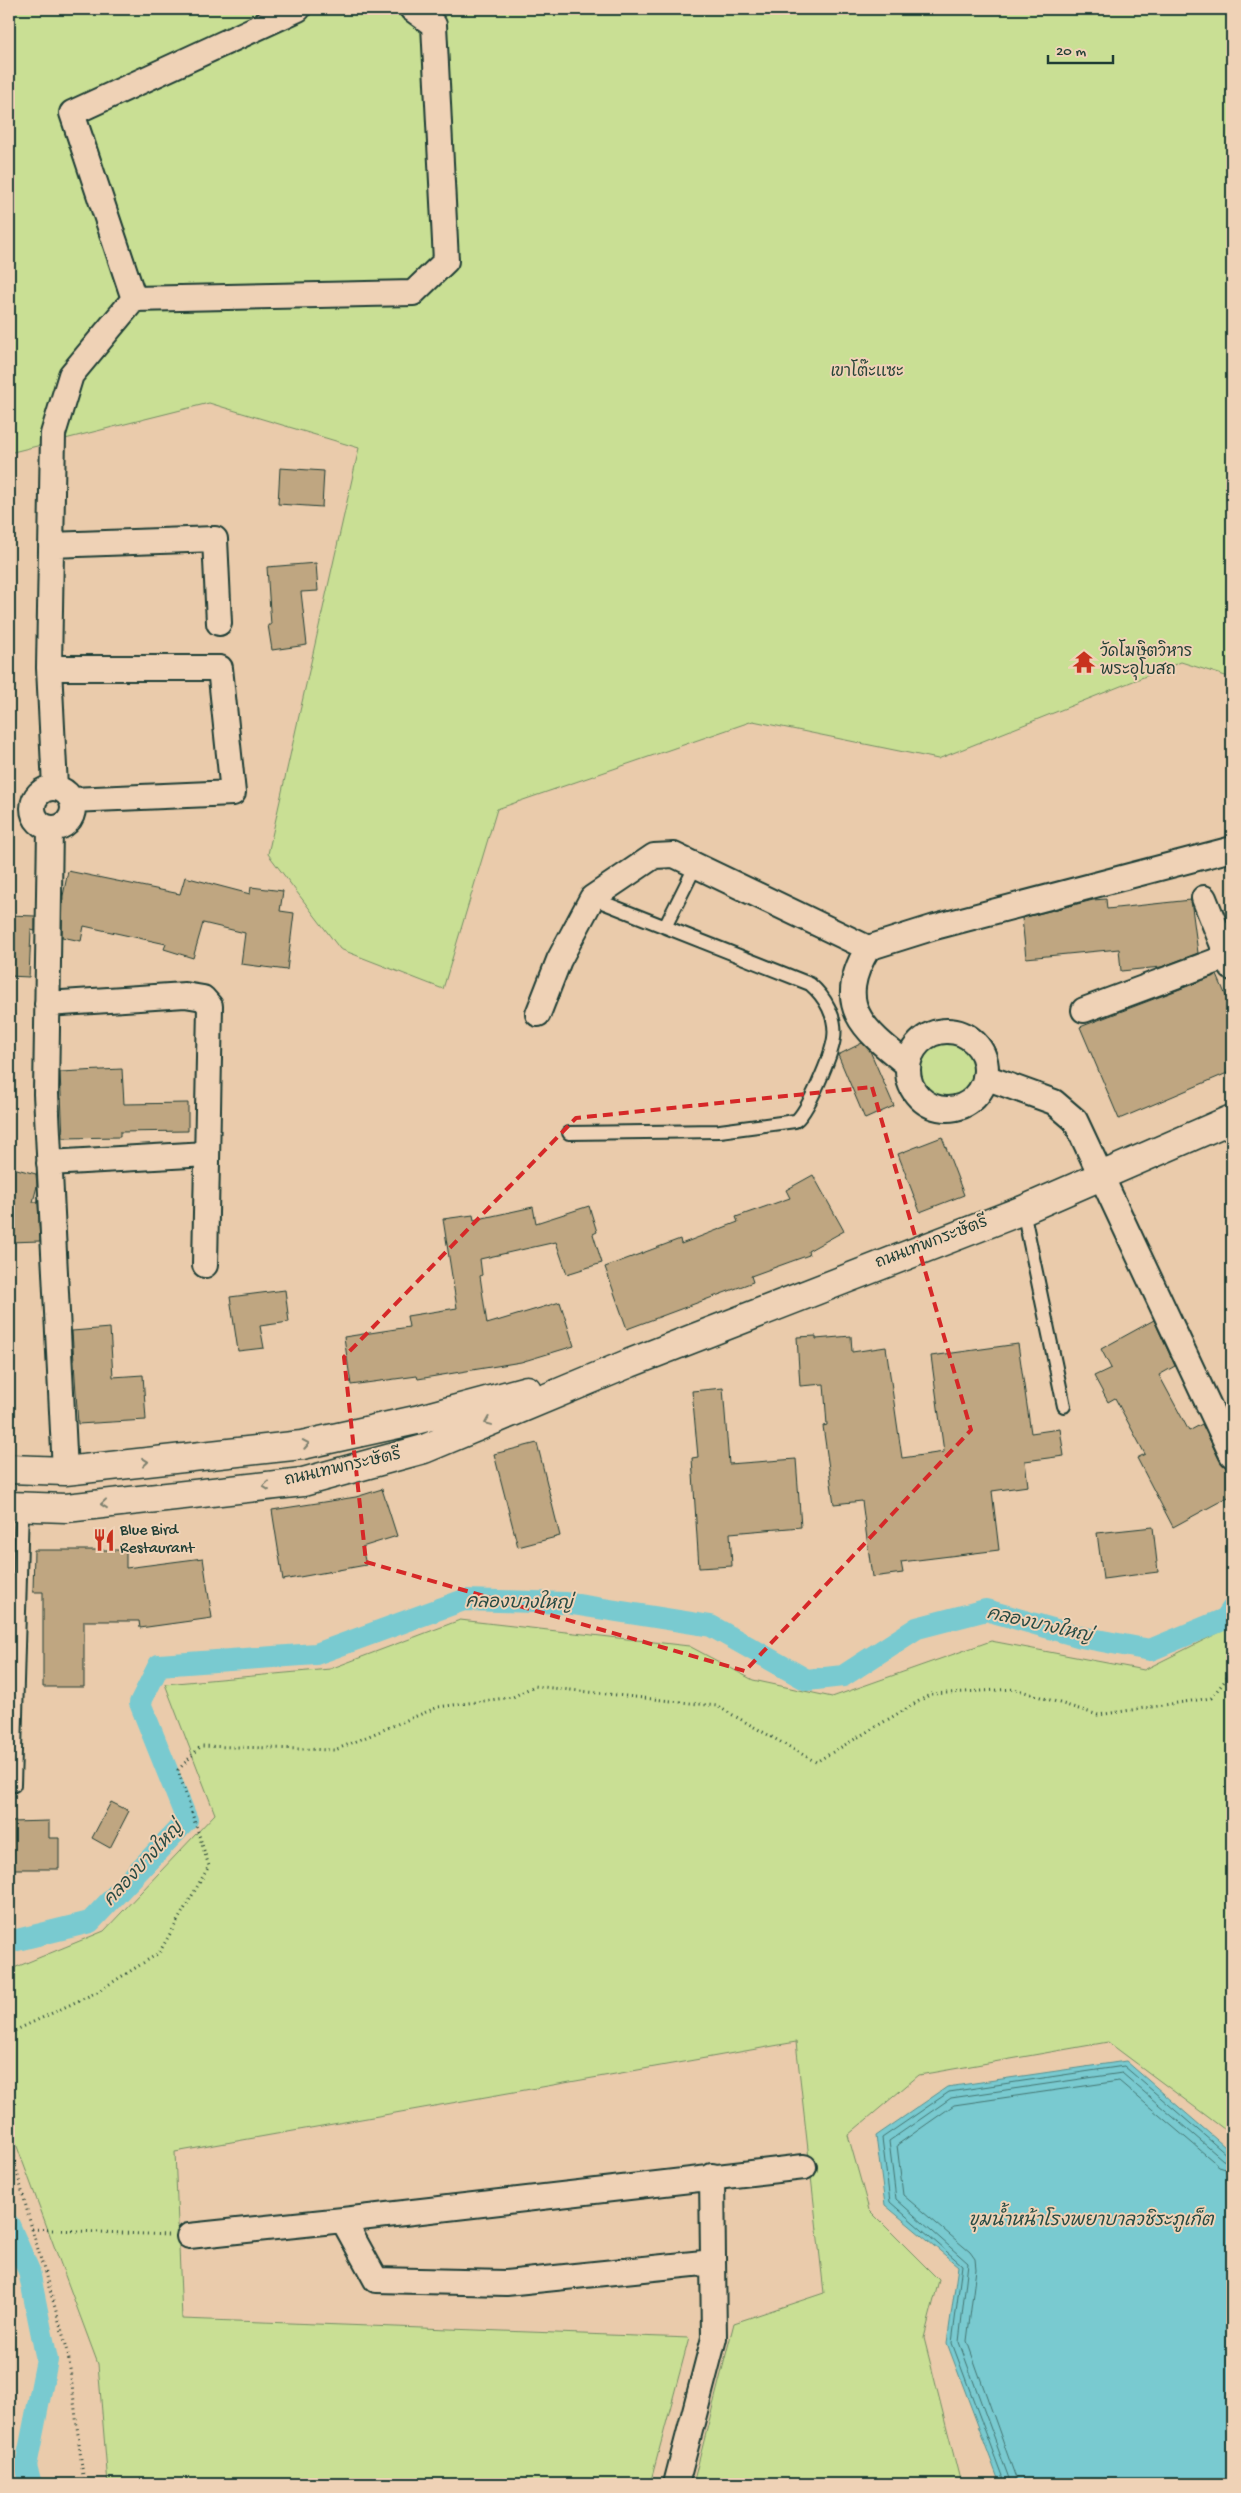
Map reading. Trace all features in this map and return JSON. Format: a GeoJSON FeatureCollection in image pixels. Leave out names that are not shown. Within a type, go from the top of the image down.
{"type":"FeatureCollection","features":[{"type":"Feature","properties":{"kind":"main road","name":"ถนนเทพกระษัตรี"},"geometry":{"type":"LineString","coordinates":[[15,1507],[66,1508],[302,1482],[424,1450],[630,1363],[936,1242],[1023,1210],[1232,1119]]}},
{"type":"Feature","properties":{"kind":"main road","name":"ถนนเทพกระษัตรี"},"geometry":{"type":"LineString","coordinates":[[9,1469],[65,1471],[302,1444],[416,1420],[630,1363]]}},
{"type":"Feature","properties":{"kind":"main road"},"geometry":{"type":"LineString","coordinates":[[416,1420],[424,1450]]}},
{"type":"Feature","properties":{"kind":"street"},"geometry":{"type":"LineString","coordinates":[[134,299],[72,113],[298,9]]}},
{"type":"Feature","properties":{"kind":"street"},"geometry":{"type":"LineString","coordinates":[[50,668],[220,668],[233,793],[63,794],[41,791],[33,802],[32,809],[37,821],[50,828],[56,828],[70,819],[73,807],[63,794],[50,668],[53,434],[71,375],[134,299],[413,293],[446,261],[434,25],[412,9]]}},
{"type":"Feature","properties":{"kind":"street"},"geometry":{"type":"LineString","coordinates":[[51,545],[215,539],[219,622]]}},
{"type":"Feature","properties":{"kind":"street"},"geometry":{"type":"LineString","coordinates":[[50,828],[46,1094],[65,1471]]}},
{"type":"Feature","properties":{"kind":"street"},"geometry":{"type":"LineString","coordinates":[[908,1065],[875,1038],[861,1020],[850,993],[860,961],[868,948],[935,927],[1232,849]]}},
{"type":"Feature","properties":{"kind":"street"},"geometry":{"type":"LineString","coordinates":[[538,1014],[559,960],[592,898],[654,856],[674,855],[868,948]]}},
{"type":"Feature","properties":{"kind":"street"},"geometry":{"type":"LineString","coordinates":[[1084,1010],[1231,960],[1204,898]]}},
{"type":"Feature","properties":{"kind":"street"},"geometry":{"type":"LineString","coordinates":[[47,1004],[185,995],[203,998],[210,1006],[204,1265]]}},
{"type":"Feature","properties":{"kind":"street"},"geometry":{"type":"LineString","coordinates":[[945,1030],[968,1036],[977,1044],[984,1056],[985,1077],[977,1095],[966,1104],[954,1109],[940,1109],[928,1105],[917,1096],[910,1084],[908,1065],[914,1048],[923,1039],[933,1033],[945,1030]]}},
{"type":"Feature","properties":{"kind":"street"},"geometry":{"type":"LineString","coordinates":[[985,1077],[1054,1102],[1075,1120],[1232,1455]]}},
{"type":"Feature","properties":{"kind":"street"},"geometry":{"type":"LineString","coordinates":[[49,1163],[207,1154]]}},
{"type":"Feature","properties":{"kind":"street"},"geometry":{"type":"LineString","coordinates":[[189,2236],[804,2167]]}},
{"type":"Feature","properties":{"kind":"street"},"geometry":{"type":"LineString","coordinates":[[676,2484],[714,2338],[712,2176]]}},
{"type":"Feature","properties":{"kind":"street"},"geometry":{"type":"LineString","coordinates":[[342,2220],[376,2280],[506,2283],[713,2262]]}},
{"type":"Feature","properties":{"kind":"lane"},"geometry":{"type":"LineString","coordinates":[[665,927],[696,865]]}},
{"type":"Feature","properties":{"kind":"lane"},"geometry":{"type":"LineString","coordinates":[[569,1133],[720,1131],[788,1122],[802,1116],[814,1094],[834,1038],[832,1016],[823,996],[810,984],[592,898]]}},
{"type":"Feature","properties":{"kind":"lane"},"geometry":{"type":"LineString","coordinates":[[1023,1210],[1064,1406]]}},
{"type":"Feature","properties":{"kind":"lane"},"geometry":{"type":"LineString","coordinates":[[14,1785],[15,1507]]}},
{"type":"Feature","properties":{"kind":"path"},"geometry":{"type":"LineString","coordinates":[[9,2044],[14,2031],[97,1992],[159,1953],[209,1866],[178,1770],[202,1746],[335,1750],[438,1707],[513,1697],[534,1686],[717,1706],[816,1762],[931,1694],[1015,1689],[1098,1715],[1211,1698],[1232,1672]]}},
{"type":"Feature","properties":{"kind":"path"},"geometry":{"type":"LineString","coordinates":[[9,2142],[68,2352],[84,2484]]}},
{"type":"Feature","properties":{"kind":"path"},"geometry":{"type":"LineString","coordinates":[[32,2229],[189,2236]]}},
{"type":"Feature","properties":{"kind":"highlighted area"},"geometry":{"type":"Polygon","coordinates":[[[872,1087],[971,1430],[745,1671],[366,1562],[344,1357],[576,1118],[872,1087]]]}},
{"type":"Feature","properties":{"kind":"green space","name":"เขาโต๊ะแซะ"},"geometry":{"type":"Polygon","coordinates":[[[9,9],[1232,9],[1232,678],[1181,662],[938,759],[753,721],[497,809],[443,989],[340,949],[268,854],[359,448],[209,403],[9,453],[9,9]]]}},
{"type":"Feature","properties":{"kind":"green space"},"geometry":{"type":"Polygon","coordinates":[[[940,1039],[952,1039],[967,1047],[975,1062],[975,1074],[967,1089],[952,1097],[940,1097],[925,1089],[917,1074],[917,1062],[925,1047],[940,1039]]]}},
{"type":"Feature","properties":{"kind":"green space"},"geometry":{"type":"Polygon","coordinates":[[[460,1620],[689,1646],[753,1680],[832,1697],[991,1641],[1144,1670],[1232,1626],[1232,2135],[1108,2042],[919,2075],[848,2135],[869,2210],[939,2280],[924,2338],[961,2484],[693,2484],[734,2323],[824,2293],[796,2042],[175,2152],[182,2319],[689,2338],[650,2484],[108,2484],[98,2364],[9,2125],[9,1970],[104,1931],[215,1814],[165,1684],[330,1669],[460,1620]]]}},
{"type":"Feature","properties":{"kind":"water","name":"ขุมน้ำหน้าโรงพยาบาลวชิระภูเก็ต"},"geometry":{"type":"Polygon","coordinates":[[[1126,2061],[1232,2153],[1232,2484],[1000,2484],[947,2343],[958,2266],[885,2205],[876,2136],[947,2087],[1126,2061]]]}},
{"type":"Feature","properties":{"kind":"building"},"geometry":{"type":"Polygon","coordinates":[[[280,468],[324,471],[322,507],[278,504],[280,468]]]}},
{"type":"Feature","properties":{"kind":"building"},"geometry":{"type":"Polygon","coordinates":[[[316,563],[318,591],[301,592],[307,645],[272,650],[268,625],[271,625],[267,567],[316,563]]]}},
{"type":"Feature","properties":{"kind":"building"},"geometry":{"type":"Polygon","coordinates":[[[68,871],[180,894],[185,877],[250,894],[251,887],[283,891],[280,911],[294,913],[287,970],[241,964],[245,933],[203,923],[193,958],[164,949],[166,944],[84,926],[81,941],[62,937],[63,896],[68,871]]]}},
{"type":"Feature","properties":{"kind":"building"},"geometry":{"type":"Polygon","coordinates":[[[1106,899],[1107,909],[1191,900],[1198,953],[1161,967],[1121,971],[1119,949],[1026,958],[1022,918],[1093,900],[1106,899]]]}},
{"type":"Feature","properties":{"kind":"building"},"geometry":{"type":"Polygon","coordinates":[[[9,915],[35,916],[35,931],[31,930],[29,977],[9,976],[9,915]]]}},
{"type":"Feature","properties":{"kind":"building"},"geometry":{"type":"Polygon","coordinates":[[[1217,975],[1232,1010],[1232,1071],[1119,1119],[1080,1027],[1217,975]]]}},
{"type":"Feature","properties":{"kind":"building"},"geometry":{"type":"Polygon","coordinates":[[[862,1043],[870,1051],[894,1106],[865,1119],[838,1055],[862,1043]]]}},
{"type":"Feature","properties":{"kind":"building"},"geometry":{"type":"Polygon","coordinates":[[[122,1069],[124,1104],[188,1103],[188,1131],[120,1132],[120,1137],[63,1138],[60,1072],[122,1069]]]}},
{"type":"Feature","properties":{"kind":"building"},"geometry":{"type":"Polygon","coordinates":[[[942,1137],[964,1195],[920,1212],[898,1154],[942,1137]]]}},
{"type":"Feature","properties":{"kind":"building"},"geometry":{"type":"Polygon","coordinates":[[[9,1167],[36,1174],[37,1186],[33,1202],[38,1202],[40,1241],[9,1242],[9,1167]]]}},
{"type":"Feature","properties":{"kind":"building"},"geometry":{"type":"Polygon","coordinates":[[[813,1175],[844,1231],[808,1251],[809,1255],[751,1276],[753,1282],[627,1329],[605,1267],[680,1239],[681,1244],[738,1222],[736,1217],[790,1198],[786,1190],[813,1175]]]}},
{"type":"Feature","properties":{"kind":"building"},"geometry":{"type":"Polygon","coordinates":[[[589,1206],[597,1232],[593,1234],[602,1263],[567,1274],[556,1242],[480,1259],[482,1275],[480,1276],[487,1324],[560,1302],[574,1346],[521,1362],[418,1379],[417,1376],[351,1385],[344,1337],[409,1327],[407,1316],[457,1308],[443,1219],[473,1215],[474,1220],[533,1207],[536,1223],[589,1206]]]}},
{"type":"Feature","properties":{"kind":"building"},"geometry":{"type":"Polygon","coordinates":[[[285,1290],[289,1322],[260,1326],[264,1348],[238,1351],[230,1297],[285,1290]]]}},
{"type":"Feature","properties":{"kind":"building"},"geometry":{"type":"Polygon","coordinates":[[[1154,1320],[1175,1366],[1159,1375],[1189,1431],[1202,1424],[1220,1461],[1232,1470],[1232,1495],[1173,1527],[1137,1458],[1145,1454],[1115,1398],[1108,1402],[1094,1376],[1111,1368],[1101,1349],[1154,1320]]]}},
{"type":"Feature","properties":{"kind":"building"},"geometry":{"type":"Polygon","coordinates":[[[110,1328],[113,1377],[143,1375],[146,1420],[78,1424],[72,1331],[110,1328]]]}},
{"type":"Feature","properties":{"kind":"building"},"geometry":{"type":"Polygon","coordinates":[[[816,1336],[816,1339],[851,1336],[852,1352],[886,1347],[902,1458],[944,1452],[931,1356],[1018,1344],[1031,1433],[1060,1429],[1064,1456],[1025,1461],[1028,1486],[992,1491],[999,1550],[901,1562],[903,1573],[872,1577],[862,1501],[834,1504],[823,1426],[827,1425],[824,1384],[800,1386],[797,1337],[816,1336]]]}},
{"type":"Feature","properties":{"kind":"building"},"geometry":{"type":"Polygon","coordinates":[[[723,1388],[729,1464],[796,1459],[801,1527],[730,1533],[732,1566],[699,1568],[692,1458],[698,1457],[692,1391],[723,1388]]]}},
{"type":"Feature","properties":{"kind":"building"},"geometry":{"type":"Polygon","coordinates":[[[537,1443],[560,1536],[518,1547],[494,1454],[537,1443]]]}},
{"type":"Feature","properties":{"kind":"building"},"geometry":{"type":"Polygon","coordinates":[[[382,1489],[397,1536],[362,1547],[366,1565],[283,1580],[272,1510],[356,1497],[382,1489]]]}},
{"type":"Feature","properties":{"kind":"building"},"geometry":{"type":"Polygon","coordinates":[[[1153,1527],[1158,1572],[1103,1579],[1097,1533],[1153,1527]]]}},
{"type":"Feature","properties":{"kind":"building"},"geometry":{"type":"Polygon","coordinates":[[[34,1550],[126,1550],[126,1568],[203,1558],[212,1618],[140,1628],[139,1621],[84,1621],[84,1687],[43,1687],[43,1592],[33,1592],[34,1550]]]}},
{"type":"Feature","properties":{"kind":"building"},"geometry":{"type":"Polygon","coordinates":[[[111,1802],[129,1811],[110,1848],[92,1838],[111,1802]]]}},
{"type":"Feature","properties":{"kind":"building"},"geometry":{"type":"Polygon","coordinates":[[[49,1821],[49,1838],[59,1838],[59,1869],[12,1869],[11,1822],[49,1821]]]}},
{"type":"Feature","properties":{"kind":"waterway","name":"คลองบางใหญ่"},"geometry":{"type":"LineString","coordinates":[[9,1942],[90,1922],[187,1820],[140,1703],[159,1665],[316,1654],[464,1600],[566,1603],[711,1626],[807,1680],[843,1676],[917,1628],[986,1610],[1081,1637],[1150,1650],[1225,1619],[1232,1609]]}},
{"type":"Feature","properties":{"kind":"waterway","name":"คลองบางใหญ่"},"geometry":{"type":"LineString","coordinates":[[9,2225],[29,2271],[47,2360],[26,2466],[31,2484]]}},
{"type":"Feature","properties":{"kind":"place","name":"วัดโฆษิตวิหาร พระอุโบสถ"},"geometry":{"type":"Point","coordinates":[1084,662]}},
{"type":"Feature","properties":{"kind":"place","name":"Blue Bird Restaurant"},"geometry":{"type":"Point","coordinates":[104,1540]}}]}
